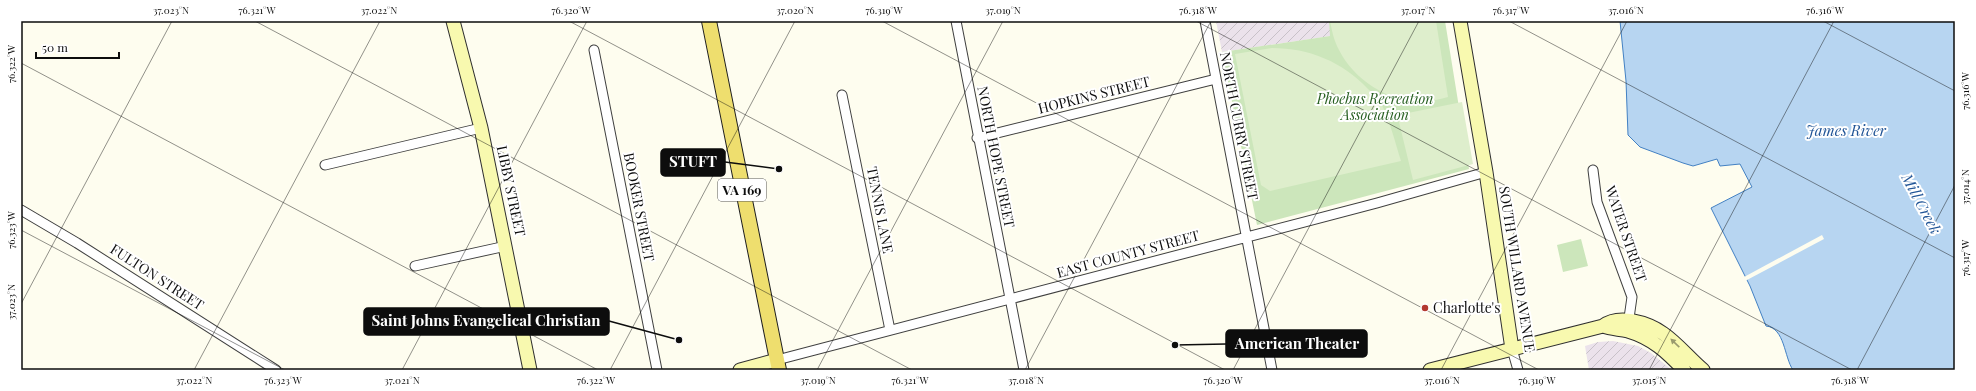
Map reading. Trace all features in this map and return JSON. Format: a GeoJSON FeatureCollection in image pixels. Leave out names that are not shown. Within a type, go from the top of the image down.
{"type":"FeatureCollection","features":[{"type":"Feature","properties":{"kind":"main road","name":"VA 169"},"geometry":{"type":"LineString","coordinates":[[709,21],[778,365]]}},
{"type":"Feature","properties":{"kind":"street","name":"LIBBY STREET"},"geometry":{"type":"LineString","coordinates":[[453,21],[481,128],[530,370]]}},
{"type":"Feature","properties":{"kind":"street","name":"NORTH HOPE STREET"},"geometry":{"type":"LineString","coordinates":[[956,21],[977,138],[1024,370]]}},
{"type":"Feature","properties":{"kind":"street","name":"NORTH CURRY STREET"},"geometry":{"type":"LineString","coordinates":[[1205,21],[1272,370]]}},
{"type":"Feature","properties":{"kind":"street","name":"SOUTH WILLARD AVENUE"},"geometry":{"type":"LineString","coordinates":[[1460,21],[1486,172],[1512,349],[1518,370]]}},
{"type":"Feature","properties":{"kind":"street","name":"BOOKER STREET"},"geometry":{"type":"LineString","coordinates":[[594,50],[657,370]]}},
{"type":"Feature","properties":{"kind":"street","name":"HOPKINS STREET"},"geometry":{"type":"LineString","coordinates":[[977,138],[1216,78]]}},
{"type":"Feature","properties":{"kind":"street","name":"TENNIS LANE"},"geometry":{"type":"LineString","coordinates":[[842,95],[890,330]]}},
{"type":"Feature","properties":{"kind":"street"},"geometry":{"type":"LineString","coordinates":[[325,165],[481,128]]}},
{"type":"Feature","properties":{"kind":"street","name":"WATER STREET"},"geometry":{"type":"LineString","coordinates":[[1593,170],[1595,196],[1630,290],[1632,302],[1628,326]]}},
{"type":"Feature","properties":{"kind":"street","name":"EAST COUNTY STREET"},"geometry":{"type":"LineString","coordinates":[[778,365],[890,330],[1246,237],[1486,172]]}},
{"type":"Feature","properties":{"kind":"street","name":"FULTON STREET"},"geometry":{"type":"LineString","coordinates":[[21,210],[77,243],[276,370]]}},
{"type":"Feature","properties":{"kind":"street"},"geometry":{"type":"LineString","coordinates":[[414,266],[506,246]]}},
{"type":"Feature","properties":{"kind":"street"},"geometry":{"type":"LineString","coordinates":[[1430,370],[1603,326],[1609,321],[1628,326],[1651,340],[1667,352],[1684,370]]}},
{"type":"Feature","properties":{"kind":"street"},"geometry":{"type":"LineString","coordinates":[[1628,326],[1647,324],[1666,334],[1703,370]]}},
{"type":"Feature","properties":{"kind":"street"},"geometry":{"type":"LineString","coordinates":[[740,370],[778,365]]}},
{"type":"Feature","properties":{"kind":"shaded area"},"geometry":{"type":"Polygon","coordinates":[[[1216,21],[1329,21],[1331,36],[1222,52],[1216,21]]]}},
{"type":"Feature","properties":{"kind":"shaded area"},"geometry":{"type":"Polygon","coordinates":[[[1613,341],[1638,346],[1651,353],[1672,370],[1589,370],[1585,346],[1598,342],[1613,341]]]}},
{"type":"Feature","properties":{"kind":"green space","name":"Phoebus Recreation Association"},"geometry":{"type":"Polygon","coordinates":[[[1329,21],[1445,21],[1469,169],[1257,225],[1222,52],[1330,36],[1329,21]]]}},
{"type":"Feature","properties":{"kind":"green space"},"geometry":{"type":"Polygon","coordinates":[[[1330,21],[1436,21],[1448,97],[1424,102],[1409,101],[1397,98],[1373,87],[1345,61],[1336,43],[1330,21]]]}},
{"type":"Feature","properties":{"kind":"green space"},"geometry":{"type":"Polygon","coordinates":[[[1272,48],[1299,51],[1324,58],[1348,71],[1358,79],[1377,97],[1381,103],[1390,124],[1401,161],[1270,191],[1261,185],[1235,54],[1272,48]]]}},
{"type":"Feature","properties":{"kind":"green space"},"geometry":{"type":"Polygon","coordinates":[[[1462,102],[1473,164],[1413,180],[1399,122],[1403,114],[1462,102]]]}},
{"type":"Feature","properties":{"kind":"green space"},"geometry":{"type":"Polygon","coordinates":[[[1581,239],[1588,266],[1563,272],[1557,245],[1581,239]]]}},
{"type":"Feature","properties":{"kind":"water","name":"James River"},"geometry":{"type":"Polygon","coordinates":[[[1620,21],[1955,21],[1955,370],[1793,370],[1781,337],[1772,328],[1766,326],[1750,286],[1711,208],[1752,187],[1740,164],[1720,166],[1717,159],[1693,166],[1640,147],[1628,135],[1626,81],[1620,21]]]}},
{"type":"Feature","properties":{"kind":"pier"},"geometry":{"type":"Polygon","coordinates":[[[1822,235],[1824,239],[1745,281],[1744,277],[1822,235]]]}},
{"type":"Feature","properties":{"kind":"place","name":"STUFT"},"geometry":{"type":"Point","coordinates":[779,169]}},
{"type":"Feature","properties":{"kind":"place","name":"Charlotte's"},"geometry":{"type":"Point","coordinates":[1425,308]}},
{"type":"Feature","properties":{"kind":"place","name":"Saint Johns Evangelical Christian"},"geometry":{"type":"Point","coordinates":[679,340]}},
{"type":"Feature","properties":{"kind":"place","name":"American Theater"},"geometry":{"type":"Point","coordinates":[1175,345]}},
{"type":"Feature","properties":{"kind":"water label","name":"Mill Creek"},"geometry":{"type":"Point","coordinates":[1921,204]}}]}
